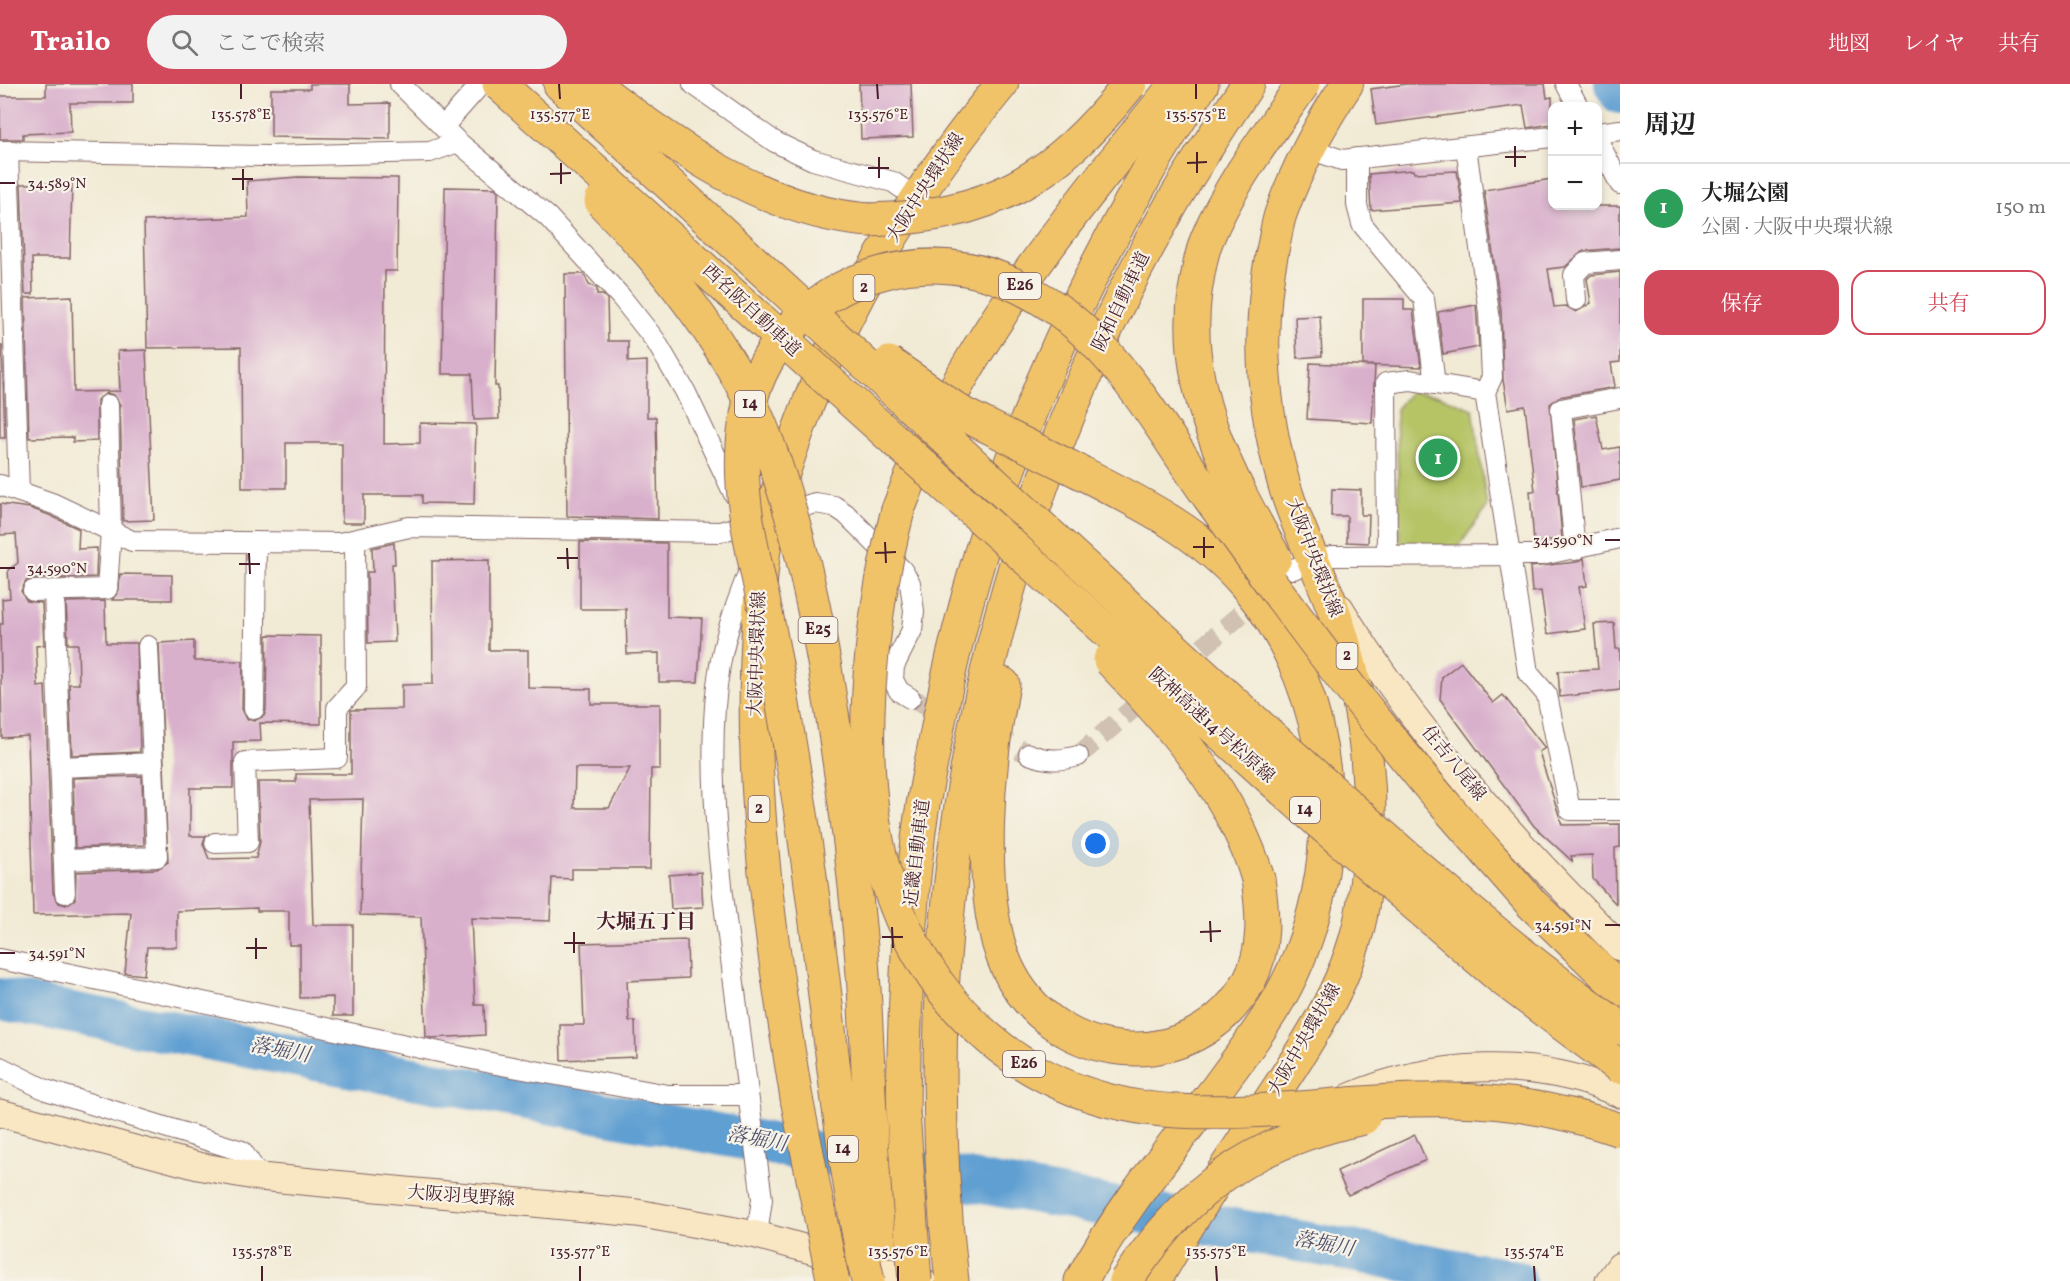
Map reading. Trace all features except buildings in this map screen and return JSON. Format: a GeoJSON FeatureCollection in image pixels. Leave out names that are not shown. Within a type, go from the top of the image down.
{"type":"FeatureCollection","features":[{"type":"Feature","properties":{"kind":"highway","name":"E25"},"geometry":{"type":"LineString","coordinates":[[483,84],[607,207],[654,262],[715,340],[740,382],[757,421],[788,507],[816,620],[835,736],[856,892],[864,989],[869,1128],[883,1281]]}},
{"type":"Feature","properties":{"kind":"highway","name":"西名阪自動車道"},"geometry":{"type":"LineString","coordinates":[[499,84],[729,290],[845,398],[1014,537]]}},
{"type":"Feature","properties":{"kind":"highway","name":"西名阪自動車道"},"geometry":{"type":"LineString","coordinates":[[560,84],[1017,500]]}},
{"type":"Feature","properties":{"kind":"highway"},"geometry":{"type":"LineString","coordinates":[[593,84],[662,135],[733,177],[820,214],[869,220],[935,216],[997,198],[1053,163],[1100,120],[1130,84]]}},
{"type":"Feature","properties":{"kind":"highway","name":"E26"},"geometry":{"type":"LineString","coordinates":[[1176,84],[1122,151],[997,318],[964,371],[927,440],[898,510],[883,580],[872,662],[869,749],[871,792],[883,867],[896,903],[916,948],[959,1012],[996,1045],[1044,1076],[1076,1090],[1141,1107],[1177,1111],[1225,1111],[1413,1101],[1486,1101],[1551,1110],[1620,1130]]}},
{"type":"Feature","properties":{"kind":"highway","name":"阪和自動車道"},"geometry":{"type":"LineString","coordinates":[[1014,537],[1027,418],[1082,297],[1128,207],[1202,84]]}},
{"type":"Feature","properties":{"kind":"highway","name":"阪和自動車道"},"geometry":{"type":"LineString","coordinates":[[1017,500],[1084,380],[1170,207],[1248,84]]}},
{"type":"Feature","properties":{"kind":"highway","name":"14"},"geometry":{"type":"LineString","coordinates":[[1303,84],[1223,205],[1206,241],[1193,311],[1199,389],[1208,423],[1222,457],[1276,559],[1440,799]]}},
{"type":"Feature","properties":{"kind":"highway"},"geometry":{"type":"LineString","coordinates":[[740,249],[930,393],[999,434],[1138,501],[1181,528],[1215,554],[1244,583],[1270,617],[1306,689],[1318,727],[1325,771],[1326,819],[1322,868],[1313,915],[1298,957],[1280,997],[1257,1034],[1133,1198],[1081,1281]]}},
{"type":"Feature","properties":{"kind":"highway","name":"14"},"geometry":{"type":"LineString","coordinates":[[868,1281],[842,1137],[800,807],[779,681],[750,542],[744,486],[745,425],[753,394],[775,348],[790,327],[819,301],[836,290],[879,273],[928,265],[976,269],[1026,290],[1063,314],[1115,366],[1343,679],[1440,799],[1532,904],[1620,989]]}},
{"type":"Feature","properties":{"kind":"highway"},"geometry":{"type":"LineString","coordinates":[[845,398],[883,444],[1081,630],[1121,672],[1208,775],[1239,826],[1258,879],[1262,932],[1258,955],[1250,980],[1236,1000],[1219,1017],[1198,1032],[1173,1043],[1123,1050],[1098,1046],[1077,1038],[1059,1027],[1030,1002],[1007,968],[996,930],[989,885],[989,803],[1001,696],[1017,500]]}},
{"type":"Feature","properties":{"kind":"highway","name":"阪神高速14号松原線"},"geometry":{"type":"LineString","coordinates":[[1017,500],[1419,868],[1513,946],[1620,1028]]}},
{"type":"Feature","properties":{"kind":"highway","name":"近畿自動車道"},"geometry":{"type":"LineString","coordinates":[[915,1281],[903,1112],[906,984],[918,836],[949,667],[967,593],[1017,500]]}},
{"type":"Feature","properties":{"kind":"highway","name":"阪神高速14号松原線"},"geometry":{"type":"LineString","coordinates":[[1014,537],[1417,907],[1501,978],[1620,1067]]}},
{"type":"Feature","properties":{"kind":"highway","name":"近畿自動車道"},"geometry":{"type":"LineString","coordinates":[[952,1281],[940,1110],[940,1022],[945,934],[958,814],[1014,537]]}},
{"type":"Feature","properties":{"kind":"highway","name":"E26"},"geometry":{"type":"LineString","coordinates":[[1126,1281],[1161,1234],[1186,1208],[1239,1164],[1267,1148],[1313,1130],[1360,1119],[1486,1101]]}},
{"type":"Feature","properties":{"kind":"main road","name":"大阪中央環状線"},"geometry":{"type":"LineString","coordinates":[[834,1281],[796,1101],[765,890],[757,764],[756,666],[762,570],[770,516],[798,431],[827,359],[860,294],[916,198],[953,143],[1002,84]]}},
{"type":"Feature","properties":{"kind":"main road","name":"大阪中央環状線"},"geometry":{"type":"LineString","coordinates":[[1155,1281],[1195,1212],[1320,1020],[1346,964],[1363,908],[1370,854],[1371,805],[1363,727],[1336,616],[1302,565],[1267,411],[1262,349],[1266,283],[1281,213],[1309,148],[1347,84]]}},
{"type":"Feature","properties":{"kind":"main road","name":"住吉八尾線"},"geometry":{"type":"LineString","coordinates":[[1302,565],[1435,743],[1502,823],[1620,947]]}},
{"type":"Feature","properties":{"kind":"main road"},"geometry":{"type":"LineString","coordinates":[[1195,1212],[1230,1176],[1278,1135],[1311,1114],[1359,1093],[1404,1079],[1452,1070],[1503,1068],[1548,1071],[1596,1083],[1620,1094]]}},
{"type":"Feature","properties":{"kind":"main road","name":"大阪羽曳野線"},"geometry":{"type":"LineString","coordinates":[[0,1113],[198,1166],[260,1177],[391,1192],[637,1213],[757,1235],[922,1281]]}},
{"type":"Feature","properties":{"kind":"main road"},"geometry":{"type":"LineString","coordinates":[[1609,1281],[1620,1266]]}},
{"type":"Feature","properties":{"kind":"street"},"geometry":{"type":"LineString","coordinates":[[400,84],[458,142],[548,217],[621,297],[655,340],[685,392],[734,494],[752,509],[770,516]]}},
{"type":"Feature","properties":{"kind":"street"},"geometry":{"type":"LineString","coordinates":[[443,127],[483,84]]}},
{"type":"Feature","properties":{"kind":"street"},"geometry":{"type":"LineString","coordinates":[[693,84],[775,142],[813,160],[893,182],[916,198]]}},
{"type":"Feature","properties":{"kind":"street"},"geometry":{"type":"LineString","coordinates":[[1566,84],[1576,102]]}},
{"type":"Feature","properties":{"kind":"street"},"geometry":{"type":"LineString","coordinates":[[1602,132],[1620,130]]}},
{"type":"Feature","properties":{"kind":"street"},"geometry":{"type":"LineString","coordinates":[[1309,148],[1342,159],[1548,138]]}},
{"type":"Feature","properties":{"kind":"street"},"geometry":{"type":"LineString","coordinates":[[19,492],[4,151],[267,156],[430,152],[458,142]]}},
{"type":"Feature","properties":{"kind":"street"},"geometry":{"type":"LineString","coordinates":[[1466,147],[1489,313],[1492,377],[1485,392],[1528,673],[1547,695],[1570,810],[1620,810]]}},
{"type":"Feature","properties":{"kind":"street"},"geometry":{"type":"LineString","coordinates":[[1602,149],[1620,184]]}},
{"type":"Feature","properties":{"kind":"street"},"geometry":{"type":"LineString","coordinates":[[1357,158],[1358,205],[1362,224],[1424,299],[1435,384]]}},
{"type":"Feature","properties":{"kind":"street"},"geometry":{"type":"LineString","coordinates":[[1576,300],[1574,276],[1585,263],[1620,260]]}},
{"type":"Feature","properties":{"kind":"street"},"geometry":{"type":"LineString","coordinates":[[1388,556],[1386,383],[1410,380],[1485,392]]}},
{"type":"Feature","properties":{"kind":"street"},"geometry":{"type":"LineString","coordinates":[[1575,550],[1561,409],[1620,398]]}},
{"type":"Feature","properties":{"kind":"street"},"geometry":{"type":"LineString","coordinates":[[33,591],[107,589],[111,531],[108,405]]}},
{"type":"Feature","properties":{"kind":"street"},"geometry":{"type":"LineString","coordinates":[[0,485],[54,504],[132,541],[340,543],[409,527],[720,532],[735,530],[770,516],[815,503],[834,506],[846,514],[902,570],[910,583],[914,610],[912,630],[894,666],[893,680],[899,691],[910,698]]}},
{"type":"Feature","properties":{"kind":"street"},"geometry":{"type":"LineString","coordinates":[[757,1235],[762,1199],[718,848],[716,726],[720,665],[737,603],[770,516]]}},
{"type":"Feature","properties":{"kind":"street"},"geometry":{"type":"LineString","coordinates":[[1302,565],[1332,556],[1542,555],[1575,550],[1620,538]]}},
{"type":"Feature","properties":{"kind":"street"},"geometry":{"type":"LineString","coordinates":[[215,843],[248,842],[245,762],[337,758],[337,708],[356,687],[355,540]]}},
{"type":"Feature","properties":{"kind":"street"},"geometry":{"type":"LineString","coordinates":[[254,710],[256,542]]}},
{"type":"Feature","properties":{"kind":"street"},"geometry":{"type":"LineString","coordinates":[[54,590],[65,893]]}},
{"type":"Feature","properties":{"kind":"street"},"geometry":{"type":"LineString","coordinates":[[64,860],[157,857],[148,646]]}},
{"type":"Feature","properties":{"kind":"street"},"geometry":{"type":"LineString","coordinates":[[1029,754],[1045,760],[1061,760],[1078,756]]}},
{"type":"Feature","properties":{"kind":"street"},"geometry":{"type":"LineString","coordinates":[[61,767],[153,763]]}},
{"type":"Feature","properties":{"kind":"street"},"geometry":{"type":"LineString","coordinates":[[0,959],[507,1066],[668,1095],[748,1095]]}},
{"type":"Feature","properties":{"kind":"street"},"geometry":{"type":"LineString","coordinates":[[0,1067],[46,1090],[242,1150],[260,1177]]}},
{"type":"Feature","properties":{"kind":"green space"},"geometry":{"type":"Polygon","coordinates":[[[1410,392],[1439,396],[1473,409],[1487,507],[1459,546],[1400,547],[1396,409],[1410,392]]]}},
{"type":"Feature","properties":{"kind":"waterway"},"geometry":{"type":"LineString","coordinates":[[1615,84],[1620,93]]}},
{"type":"Feature","properties":{"kind":"waterway","name":"落堀川"},"geometry":{"type":"LineString","coordinates":[[0,999],[331,1063],[1515,1281]]}},
{"type":"Feature","properties":{"kind":"tunnel"},"geometry":{"type":"LineString","coordinates":[[1180,667],[1264,594]]}},
{"type":"Feature","properties":{"kind":"tunnel"},"geometry":{"type":"LineString","coordinates":[[1078,756],[1153,691]]}},
{"type":"Feature","properties":{"kind":"tunnel"},"geometry":{"type":"LineString","coordinates":[[910,698],[1029,754]]}},
{"type":"Feature","properties":{"kind":"place","name":"大堀公園"},"geometry":{"type":"Point","coordinates":[1438,458]}},
{"type":"Feature","properties":{"kind":"district","name":"大堀五丁目"},"geometry":{"type":"Point","coordinates":[646,923]}}]}
